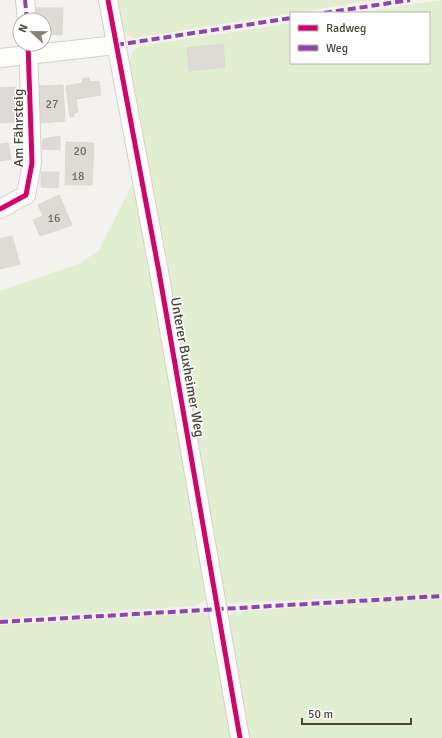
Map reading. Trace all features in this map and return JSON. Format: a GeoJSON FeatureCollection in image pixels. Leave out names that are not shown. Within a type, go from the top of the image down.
{"type":"FeatureCollection","features":[{"type":"Feature","properties":{"kind":"street"},"geometry":{"type":"LineString","coordinates":[[25,0],[26,12]]}},
{"type":"Feature","properties":{"kind":"street","name":"Unterer Buxheimer Weg"},"geometry":{"type":"LineString","coordinates":[[108,0],[160,272],[240,738]]}},
{"type":"Feature","properties":{"kind":"street"},"geometry":{"type":"LineString","coordinates":[[52,49],[116,45]]}},
{"type":"Feature","properties":{"kind":"street"},"geometry":{"type":"LineString","coordinates":[[0,58],[22,52]]}},
{"type":"Feature","properties":{"kind":"street","name":"Am Fährsteig"},"geometry":{"type":"LineString","coordinates":[[0,209],[26,195],[32,162],[29,52]]}},
{"type":"Feature","properties":{"kind":"green space"},"geometry":{"type":"Polygon","coordinates":[[[118,0],[375,0],[299,12],[290,12],[290,13],[135,38],[125,33],[120,17],[118,0]]]}},
{"type":"Feature","properties":{"kind":"green space"},"geometry":{"type":"Polygon","coordinates":[[[442,0],[442,594],[230,603],[224,601],[129,67],[131,57],[133,52],[141,46],[290,23],[290,64],[430,64],[430,12],[360,12],[442,0]]]}},
{"type":"Feature","properties":{"kind":"green space"},"geometry":{"type":"Polygon","coordinates":[[[135,179],[207,593],[205,600],[195,606],[0,619],[0,291],[81,263],[99,250],[135,179]]]}},
{"type":"Feature","properties":{"kind":"green space"},"geometry":{"type":"Polygon","coordinates":[[[442,599],[442,738],[246,738],[226,618],[234,612],[384,601],[442,599]]]}},
{"type":"Feature","properties":{"kind":"green space"},"geometry":{"type":"Polygon","coordinates":[[[208,613],[211,615],[234,738],[0,738],[0,625],[208,613]]]}},
{"type":"Feature","properties":{"kind":"building"},"geometry":{"type":"Polygon","coordinates":[[[35,8],[63,8],[62,35],[52,34],[52,12],[35,12],[35,8]]]}},
{"type":"Feature","properties":{"kind":"building"},"geometry":{"type":"Polygon","coordinates":[[[223,44],[225,67],[189,71],[187,48],[223,44]]]}},
{"type":"Feature","properties":{"kind":"building"},"geometry":{"type":"Polygon","coordinates":[[[89,78],[90,82],[99,81],[101,95],[76,99],[78,112],[74,113],[74,117],[70,117],[66,86],[83,83],[82,79],[89,78]]]}},
{"type":"Feature","properties":{"kind":"building"},"geometry":{"type":"Polygon","coordinates":[[[63,85],[65,121],[40,123],[39,86],[63,85]]]}},
{"type":"Feature","properties":{"kind":"building"},"geometry":{"type":"Polygon","coordinates":[[[16,87],[18,122],[0,123],[0,88],[16,87]]]}},
{"type":"Feature","properties":{"kind":"building"},"geometry":{"type":"Polygon","coordinates":[[[60,136],[60,150],[42,149],[43,139],[60,136]]]}},
{"type":"Feature","properties":{"kind":"building"},"geometry":{"type":"Polygon","coordinates":[[[66,142],[94,143],[92,185],[65,185],[66,142]]]}},
{"type":"Feature","properties":{"kind":"building"},"geometry":{"type":"Polygon","coordinates":[[[8,143],[11,159],[0,161],[0,144],[8,143]]]}},
{"type":"Feature","properties":{"kind":"building"},"geometry":{"type":"Polygon","coordinates":[[[41,172],[59,172],[58,188],[41,187],[41,172]]]}},
{"type":"Feature","properties":{"kind":"building"},"geometry":{"type":"Polygon","coordinates":[[[59,195],[72,225],[40,236],[33,220],[43,216],[38,205],[59,195]]]}},
{"type":"Feature","properties":{"kind":"building"},"geometry":{"type":"Polygon","coordinates":[[[12,236],[20,264],[0,269],[0,239],[12,236]]]}},
{"type":"Feature","properties":{"kind":"marked path"},"geometry":{"type":"LineString","coordinates":[[25,0],[26,12]]}},
{"type":"Feature","properties":{"kind":"marked path"},"geometry":{"type":"LineString","coordinates":[[331,12],[410,0]]}},
{"type":"Feature","properties":{"kind":"marked path"},"geometry":{"type":"LineString","coordinates":[[116,45],[290,18]]}},
{"type":"Feature","properties":{"kind":"marked path"},"geometry":{"type":"LineString","coordinates":[[0,622],[442,596]]}},
{"type":"Feature","properties":{"kind":"cycle path"},"geometry":{"type":"LineString","coordinates":[[108,0],[159,272],[240,738]]}},
{"type":"Feature","properties":{"kind":"cycle path"},"geometry":{"type":"LineString","coordinates":[[0,209],[26,195],[32,163],[28,52]]}}]}
